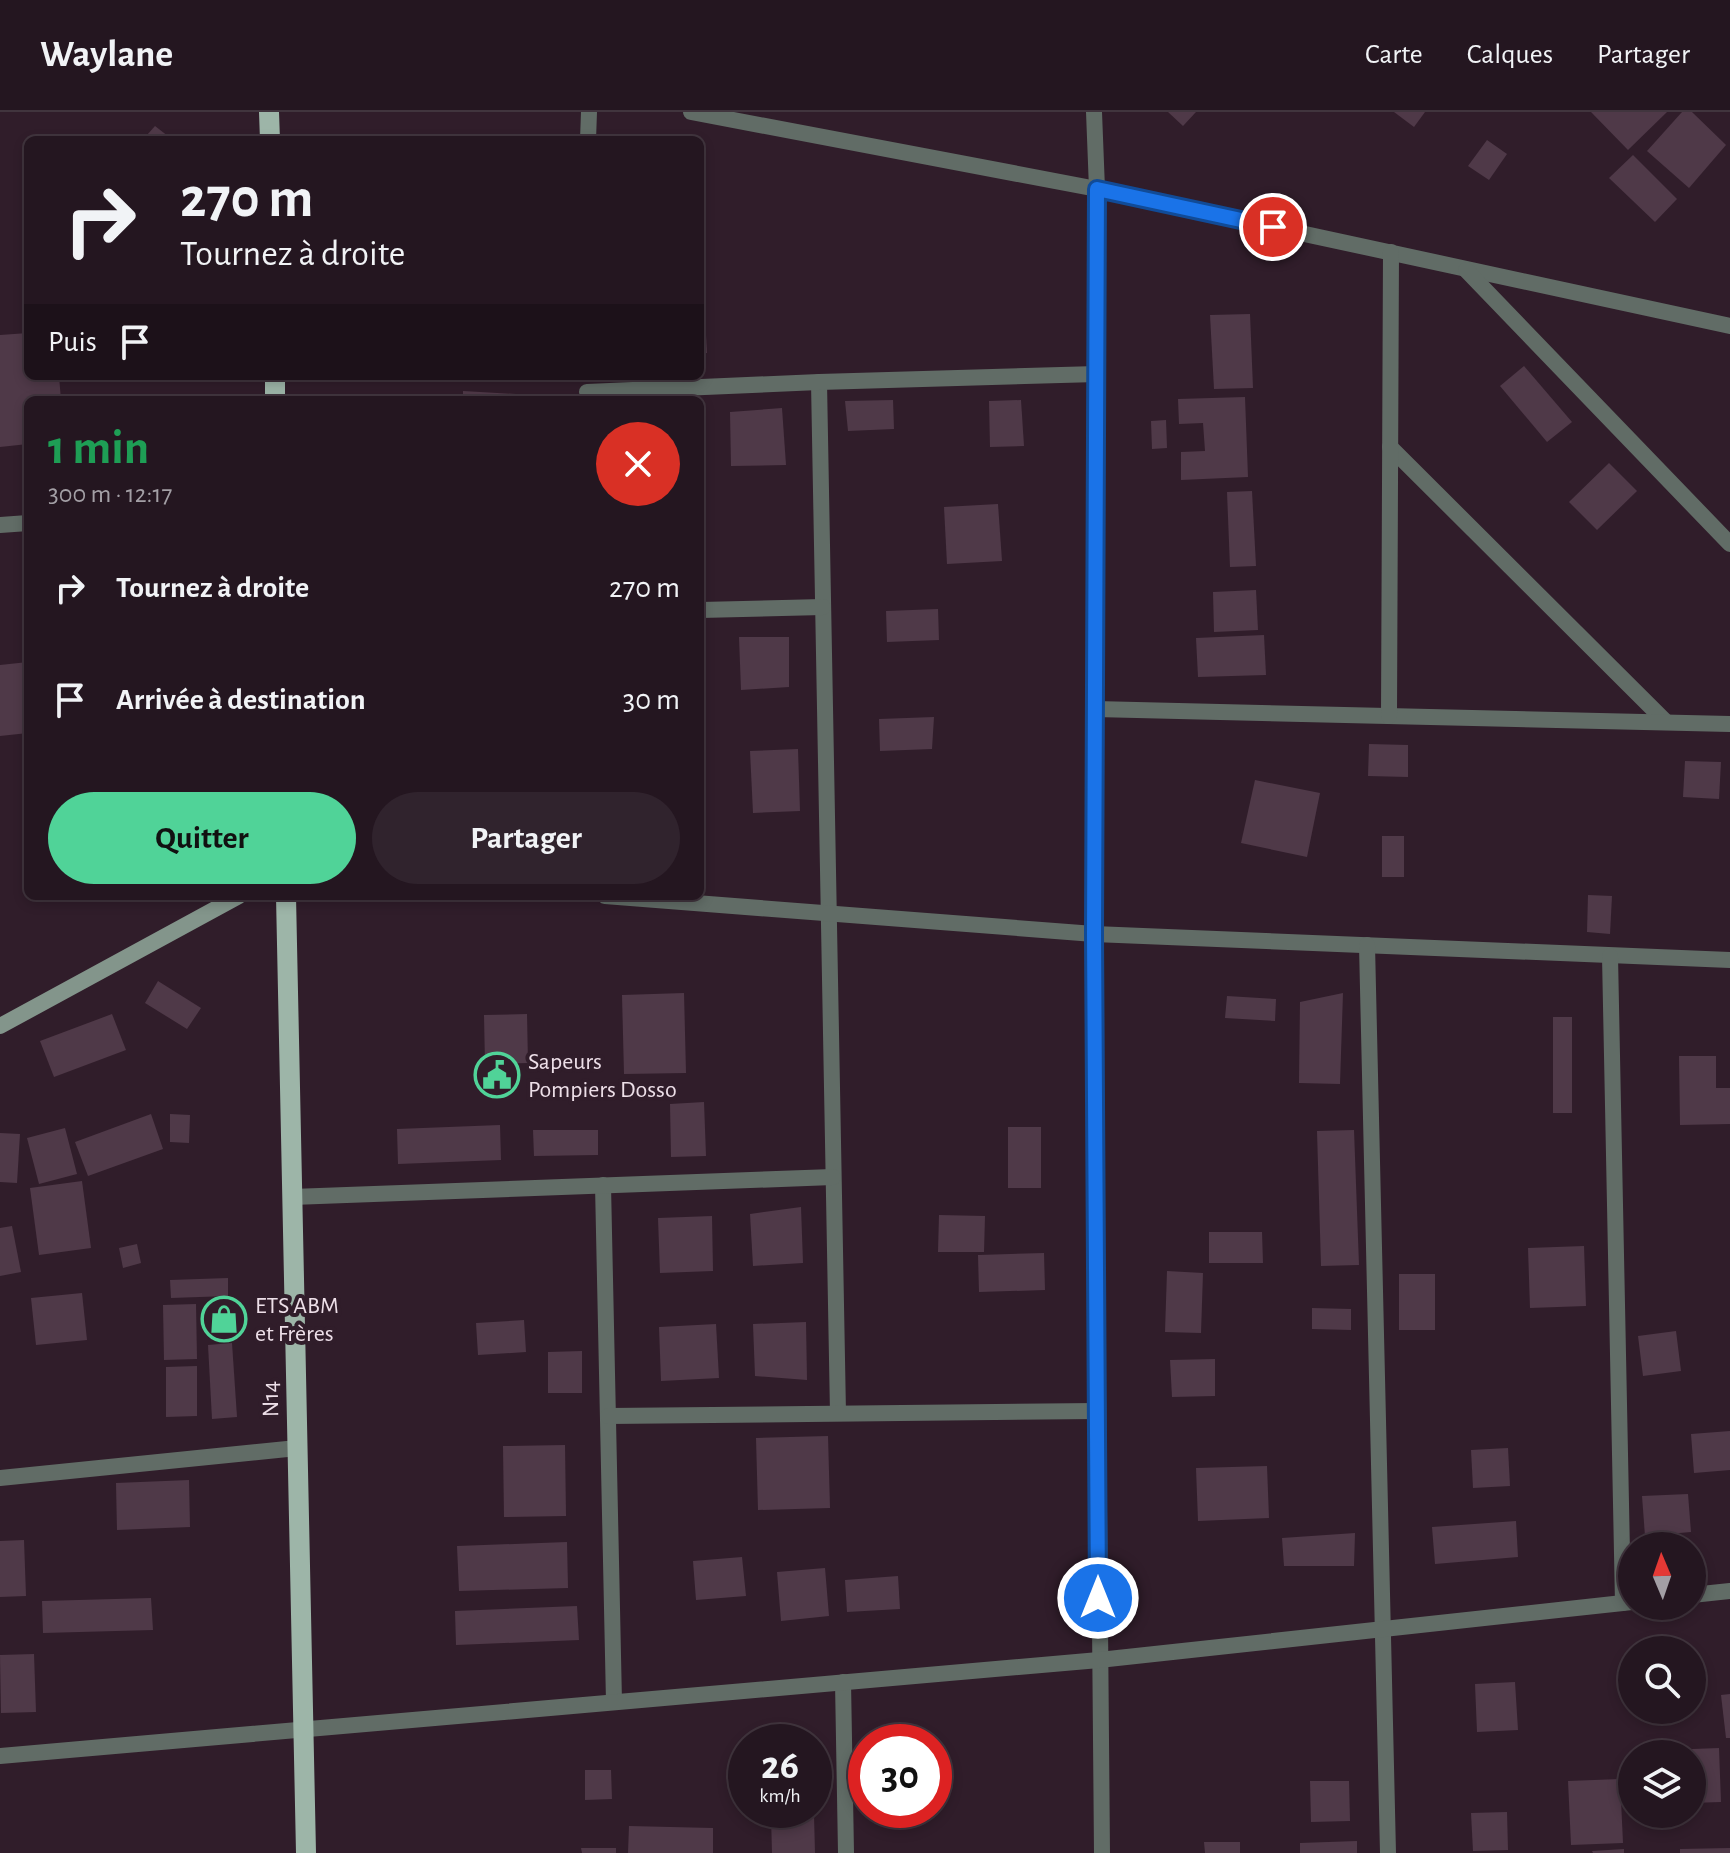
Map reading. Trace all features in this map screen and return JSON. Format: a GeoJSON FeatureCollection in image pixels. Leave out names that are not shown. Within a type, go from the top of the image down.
{"type":"FeatureCollection","features":[{"type":"Feature","properties":{"kind":"main road"},"geometry":{"type":"LineString","coordinates":[[269,112],[270,136]]}},
{"type":"Feature","properties":{"kind":"main road","name":"N14"},"geometry":{"type":"LineString","coordinates":[[286,900],[306,1853]]}},
{"type":"Feature","properties":{"kind":"street"},"geometry":{"type":"LineString","coordinates":[[588,136],[589,112]]}},
{"type":"Feature","properties":{"kind":"street"},"geometry":{"type":"LineString","coordinates":[[691,112],[1097,189],[1730,326]]}},
{"type":"Feature","properties":{"kind":"street"},"geometry":{"type":"LineString","coordinates":[[1094,112],[1097,189],[1094,934],[1102,1853]]}},
{"type":"Feature","properties":{"kind":"street"},"geometry":{"type":"LineString","coordinates":[[1389,716],[1391,252]]}},
{"type":"Feature","properties":{"kind":"street"},"geometry":{"type":"LineString","coordinates":[[1465,268],[1730,544]]}},
{"type":"Feature","properties":{"kind":"street"},"geometry":{"type":"LineString","coordinates":[[587,389],[1097,374]]}},
{"type":"Feature","properties":{"kind":"street"},"geometry":{"type":"LineString","coordinates":[[819,382],[838,1413]]}},
{"type":"Feature","properties":{"kind":"street"},"geometry":{"type":"LineString","coordinates":[[1390,447],[1666,722]]}},
{"type":"Feature","properties":{"kind":"street"},"geometry":{"type":"LineString","coordinates":[[0,525],[24,523]]}},
{"type":"Feature","properties":{"kind":"street"},"geometry":{"type":"LineString","coordinates":[[704,610],[823,607]]}},
{"type":"Feature","properties":{"kind":"street"},"geometry":{"type":"LineString","coordinates":[[1095,709],[1730,724]]}},
{"type":"Feature","properties":{"kind":"street"},"geometry":{"type":"LineString","coordinates":[[0,1026],[232,900]]}},
{"type":"Feature","properties":{"kind":"street"},"geometry":{"type":"LineString","coordinates":[[655,900],[1094,934],[1730,960]]}},
{"type":"Feature","properties":{"kind":"street"},"geometry":{"type":"LineString","coordinates":[[1367,945],[1388,1853]]}},
{"type":"Feature","properties":{"kind":"street"},"geometry":{"type":"LineString","coordinates":[[1610,956],[1625,1532]]}},
{"type":"Feature","properties":{"kind":"street"},"geometry":{"type":"LineString","coordinates":[[292,1197],[833,1177]]}},
{"type":"Feature","properties":{"kind":"street"},"geometry":{"type":"LineString","coordinates":[[603,1185],[614,1702]]}},
{"type":"Feature","properties":{"kind":"street"},"geometry":{"type":"LineString","coordinates":[[608,1416],[1097,1411]]}},
{"type":"Feature","properties":{"kind":"street"},"geometry":{"type":"LineString","coordinates":[[0,1478],[297,1448]]}},
{"type":"Feature","properties":{"kind":"street"},"geometry":{"type":"LineString","coordinates":[[1706,1594],[1730,1591]]}},
{"type":"Feature","properties":{"kind":"street"},"geometry":{"type":"LineString","coordinates":[[0,1756],[1099,1660],[1618,1603]]}},
{"type":"Feature","properties":{"kind":"street"},"geometry":{"type":"LineString","coordinates":[[843,1682],[846,1853]]}},
{"type":"Feature","properties":{"kind":"building"},"geometry":{"type":"Polygon","coordinates":[[[1168,112],[1196,112],[1183,126],[1168,112]]]}},
{"type":"Feature","properties":{"kind":"building"},"geometry":{"type":"Polygon","coordinates":[[[1394,112],[1425,112],[1414,127],[1394,112]]]}},
{"type":"Feature","properties":{"kind":"building"},"geometry":{"type":"Polygon","coordinates":[[[1591,112],[1667,112],[1628,150],[1591,112]]]}},
{"type":"Feature","properties":{"kind":"building"},"geometry":{"type":"Polygon","coordinates":[[[1682,112],[1692,112],[1726,145],[1689,188],[1647,151],[1682,112]]]}},
{"type":"Feature","properties":{"kind":"building"},"geometry":{"type":"Polygon","coordinates":[[[155,126],[168,136],[148,136],[155,126]]]}},
{"type":"Feature","properties":{"kind":"building"},"geometry":{"type":"Polygon","coordinates":[[[1487,140],[1507,154],[1489,180],[1468,166],[1487,140]]]}},
{"type":"Feature","properties":{"kind":"building"},"geometry":{"type":"Polygon","coordinates":[[[1633,155],[1677,199],[1655,222],[1609,178],[1633,155]]]}},
{"type":"Feature","properties":{"kind":"building"},"geometry":{"type":"Polygon","coordinates":[[[1250,314],[1253,388],[1214,389],[1210,315],[1250,314]]]}},
{"type":"Feature","properties":{"kind":"building"},"geometry":{"type":"Polygon","coordinates":[[[704,316],[705,316],[707,353],[704,353],[704,316]]]}},
{"type":"Feature","properties":{"kind":"building"},"geometry":{"type":"Polygon","coordinates":[[[24,333],[24,380],[59,380],[61,396],[24,396],[24,444],[0,447],[0,335],[24,333]]]}},
{"type":"Feature","properties":{"kind":"building"},"geometry":{"type":"Polygon","coordinates":[[[1524,366],[1572,422],[1547,442],[1500,386],[1524,366]]]}},
{"type":"Feature","properties":{"kind":"building"},"geometry":{"type":"Polygon","coordinates":[[[463,391],[516,394],[516,396],[463,396],[463,391]]]}},
{"type":"Feature","properties":{"kind":"building"},"geometry":{"type":"Polygon","coordinates":[[[1245,397],[1248,477],[1181,480],[1181,452],[1205,451],[1203,423],[1179,424],[1178,399],[1245,397]]]}},
{"type":"Feature","properties":{"kind":"building"},"geometry":{"type":"Polygon","coordinates":[[[893,400],[894,429],[848,431],[845,401],[893,400]]]}},
{"type":"Feature","properties":{"kind":"building"},"geometry":{"type":"Polygon","coordinates":[[[1021,400],[1024,446],[990,447],[989,401],[1021,400]]]}},
{"type":"Feature","properties":{"kind":"building"},"geometry":{"type":"Polygon","coordinates":[[[782,408],[786,465],[731,466],[730,412],[782,408]]]}},
{"type":"Feature","properties":{"kind":"building"},"geometry":{"type":"Polygon","coordinates":[[[1166,420],[1167,448],[1152,449],[1151,421],[1166,420]]]}},
{"type":"Feature","properties":{"kind":"building"},"geometry":{"type":"Polygon","coordinates":[[[1609,463],[1637,491],[1597,530],[1569,502],[1609,463]]]}},
{"type":"Feature","properties":{"kind":"building"},"geometry":{"type":"Polygon","coordinates":[[[1252,491],[1256,566],[1230,567],[1227,492],[1252,491]]]}},
{"type":"Feature","properties":{"kind":"building"},"geometry":{"type":"Polygon","coordinates":[[[998,504],[1002,561],[947,564],[944,507],[998,504]]]}},
{"type":"Feature","properties":{"kind":"building"},"geometry":{"type":"Polygon","coordinates":[[[1256,590],[1258,630],[1214,632],[1213,592],[1256,590]]]}},
{"type":"Feature","properties":{"kind":"building"},"geometry":{"type":"Polygon","coordinates":[[[938,609],[939,640],[887,642],[886,611],[938,609]]]}},
{"type":"Feature","properties":{"kind":"building"},"geometry":{"type":"Polygon","coordinates":[[[1264,635],[1266,675],[1198,677],[1196,638],[1264,635]]]}},
{"type":"Feature","properties":{"kind":"building"},"geometry":{"type":"Polygon","coordinates":[[[739,637],[789,637],[789,687],[741,690],[739,637]]]}},
{"type":"Feature","properties":{"kind":"building"},"geometry":{"type":"Polygon","coordinates":[[[24,662],[24,733],[0,736],[0,665],[24,662]]]}},
{"type":"Feature","properties":{"kind":"building"},"geometry":{"type":"Polygon","coordinates":[[[934,717],[932,749],[880,751],[879,719],[934,717]]]}},
{"type":"Feature","properties":{"kind":"building"},"geometry":{"type":"Polygon","coordinates":[[[1369,744],[1408,745],[1408,777],[1368,776],[1369,744]]]}},
{"type":"Feature","properties":{"kind":"building"},"geometry":{"type":"Polygon","coordinates":[[[798,749],[800,811],[753,813],[750,751],[798,749]]]}},
{"type":"Feature","properties":{"kind":"building"},"geometry":{"type":"Polygon","coordinates":[[[1685,761],[1721,762],[1719,799],[1683,797],[1685,761]]]}},
{"type":"Feature","properties":{"kind":"building"},"geometry":{"type":"Polygon","coordinates":[[[1255,780],[1320,793],[1307,857],[1241,843],[1255,780]]]}},
{"type":"Feature","properties":{"kind":"building"},"geometry":{"type":"Polygon","coordinates":[[[1382,836],[1404,836],[1404,877],[1382,877],[1382,836]]]}},
{"type":"Feature","properties":{"kind":"building"},"geometry":{"type":"Polygon","coordinates":[[[1588,895],[1612,896],[1610,934],[1587,932],[1588,895]]]}},
{"type":"Feature","properties":{"kind":"building"},"geometry":{"type":"Polygon","coordinates":[[[158,981],[201,1008],[187,1029],[145,1003],[158,981]]]}},
{"type":"Feature","properties":{"kind":"building"},"geometry":{"type":"Polygon","coordinates":[[[684,993],[686,1073],[624,1074],[622,995],[684,993]]]}},
{"type":"Feature","properties":{"kind":"building"},"geometry":{"type":"Polygon","coordinates":[[[1343,993],[1340,1084],[1299,1083],[1300,1002],[1343,993]]]}},
{"type":"Feature","properties":{"kind":"building"},"geometry":{"type":"Polygon","coordinates":[[[1227,996],[1276,999],[1275,1021],[1225,1018],[1227,996]]]}},
{"type":"Feature","properties":{"kind":"building"},"geometry":{"type":"Polygon","coordinates":[[[112,1014],[126,1050],[54,1077],[40,1041],[112,1014]]]}},
{"type":"Feature","properties":{"kind":"building"},"geometry":{"type":"Polygon","coordinates":[[[527,1014],[528,1063],[485,1064],[484,1015],[527,1014]]]}},
{"type":"Feature","properties":{"kind":"building"},"geometry":{"type":"Polygon","coordinates":[[[1553,1017],[1572,1017],[1572,1113],[1553,1113],[1553,1017]]]}},
{"type":"Feature","properties":{"kind":"building"},"geometry":{"type":"Polygon","coordinates":[[[1679,1056],[1716,1056],[1716,1088],[1730,1088],[1730,1124],[1680,1125],[1679,1056]]]}},
{"type":"Feature","properties":{"kind":"building"},"geometry":{"type":"Polygon","coordinates":[[[704,1102],[706,1156],[671,1157],[670,1104],[704,1102]]]}},
{"type":"Feature","properties":{"kind":"building"},"geometry":{"type":"Polygon","coordinates":[[[151,1114],[163,1149],[88,1176],[75,1142],[151,1114]]]}},
{"type":"Feature","properties":{"kind":"building"},"geometry":{"type":"Polygon","coordinates":[[[170,1114],[190,1115],[189,1143],[170,1142],[170,1114]]]}},
{"type":"Feature","properties":{"kind":"building"},"geometry":{"type":"Polygon","coordinates":[[[500,1125],[501,1160],[398,1164],[397,1129],[500,1125]]]}},
{"type":"Feature","properties":{"kind":"building"},"geometry":{"type":"Polygon","coordinates":[[[1008,1127],[1041,1127],[1041,1188],[1008,1188],[1008,1127]]]}},
{"type":"Feature","properties":{"kind":"building"},"geometry":{"type":"Polygon","coordinates":[[[65,1128],[77,1174],[39,1184],[27,1138],[65,1128]]]}},
{"type":"Feature","properties":{"kind":"building"},"geometry":{"type":"Polygon","coordinates":[[[533,1130],[598,1130],[598,1155],[534,1156],[533,1130]]]}},
{"type":"Feature","properties":{"kind":"building"},"geometry":{"type":"Polygon","coordinates":[[[1354,1130],[1359,1265],[1321,1266],[1317,1131],[1354,1130]]]}},
{"type":"Feature","properties":{"kind":"building"},"geometry":{"type":"Polygon","coordinates":[[[0,1133],[20,1134],[17,1183],[0,1182],[0,1133]]]}},
{"type":"Feature","properties":{"kind":"building"},"geometry":{"type":"Polygon","coordinates":[[[82,1181],[91,1248],[39,1255],[30,1188],[82,1181]]]}},
{"type":"Feature","properties":{"kind":"building"},"geometry":{"type":"Polygon","coordinates":[[[801,1207],[803,1263],[753,1266],[750,1214],[801,1207]]]}},
{"type":"Feature","properties":{"kind":"building"},"geometry":{"type":"Polygon","coordinates":[[[939,1215],[985,1216],[984,1252],[938,1252],[939,1215]]]}},
{"type":"Feature","properties":{"kind":"building"},"geometry":{"type":"Polygon","coordinates":[[[712,1216],[713,1271],[660,1273],[658,1218],[712,1216]]]}},
{"type":"Feature","properties":{"kind":"building"},"geometry":{"type":"Polygon","coordinates":[[[12,1226],[21,1272],[0,1276],[0,1228],[12,1226]]]}},
{"type":"Feature","properties":{"kind":"building"},"geometry":{"type":"Polygon","coordinates":[[[1209,1232],[1262,1232],[1263,1263],[1209,1263],[1209,1232]]]}},
{"type":"Feature","properties":{"kind":"building"},"geometry":{"type":"Polygon","coordinates":[[[137,1244],[141,1263],[123,1268],[119,1248],[137,1244]]]}},
{"type":"Feature","properties":{"kind":"building"},"geometry":{"type":"Polygon","coordinates":[[[1584,1246],[1586,1306],[1530,1308],[1528,1248],[1584,1246]]]}},
{"type":"Feature","properties":{"kind":"building"},"geometry":{"type":"Polygon","coordinates":[[[1044,1253],[1045,1290],[979,1292],[978,1255],[1044,1253]]]}},
{"type":"Feature","properties":{"kind":"building"},"geometry":{"type":"Polygon","coordinates":[[[1167,1271],[1203,1273],[1201,1333],[1165,1332],[1167,1271]]]}},
{"type":"Feature","properties":{"kind":"building"},"geometry":{"type":"Polygon","coordinates":[[[1399,1274],[1435,1274],[1435,1330],[1399,1330],[1399,1274]]]}},
{"type":"Feature","properties":{"kind":"building"},"geometry":{"type":"Polygon","coordinates":[[[228,1278],[228,1296],[171,1298],[170,1280],[228,1278]]]}},
{"type":"Feature","properties":{"kind":"building"},"geometry":{"type":"Polygon","coordinates":[[[82,1293],[87,1340],[36,1345],[31,1298],[82,1293]]]}},
{"type":"Feature","properties":{"kind":"building","name":"ETS ABM et Frères"},"geometry":{"type":"Polygon","coordinates":[[[208,1303],[241,1303],[240,1334],[208,1334],[208,1303]]]}},
{"type":"Feature","properties":{"kind":"building"},"geometry":{"type":"Polygon","coordinates":[[[196,1304],[197,1359],[164,1360],[163,1305],[196,1304]]]}},
{"type":"Feature","properties":{"kind":"building"},"geometry":{"type":"Polygon","coordinates":[[[1312,1308],[1351,1309],[1351,1330],[1312,1329],[1312,1308]]]}},
{"type":"Feature","properties":{"kind":"building"},"geometry":{"type":"Polygon","coordinates":[[[524,1320],[526,1352],[478,1355],[476,1323],[524,1320]]]}},
{"type":"Feature","properties":{"kind":"building"},"geometry":{"type":"Polygon","coordinates":[[[806,1322],[807,1380],[755,1376],[753,1324],[806,1322]]]}},
{"type":"Feature","properties":{"kind":"building"},"geometry":{"type":"Polygon","coordinates":[[[716,1324],[719,1378],[661,1381],[659,1327],[716,1324]]]}},
{"type":"Feature","properties":{"kind":"building"},"geometry":{"type":"Polygon","coordinates":[[[1676,1331],[1681,1371],[1643,1376],[1638,1336],[1676,1331]]]}},
{"type":"Feature","properties":{"kind":"building"},"geometry":{"type":"Polygon","coordinates":[[[232,1343],[237,1417],[212,1419],[208,1345],[232,1343]]]}},
{"type":"Feature","properties":{"kind":"building"},"geometry":{"type":"Polygon","coordinates":[[[582,1351],[582,1393],[548,1393],[548,1352],[582,1351]]]}},
{"type":"Feature","properties":{"kind":"building"},"geometry":{"type":"Polygon","coordinates":[[[1215,1359],[1215,1396],[1172,1397],[1170,1360],[1215,1359]]]}},
{"type":"Feature","properties":{"kind":"building"},"geometry":{"type":"Polygon","coordinates":[[[197,1366],[197,1416],[166,1417],[166,1367],[197,1366]]]}},
{"type":"Feature","properties":{"kind":"building"},"geometry":{"type":"Polygon","coordinates":[[[1730,1431],[1730,1470],[1694,1473],[1691,1434],[1730,1431]]]}},
{"type":"Feature","properties":{"kind":"building"},"geometry":{"type":"Polygon","coordinates":[[[828,1436],[830,1508],[758,1510],[756,1438],[828,1436]]]}},
{"type":"Feature","properties":{"kind":"building"},"geometry":{"type":"Polygon","coordinates":[[[565,1445],[566,1516],[504,1517],[503,1446],[565,1445]]]}},
{"type":"Feature","properties":{"kind":"building"},"geometry":{"type":"Polygon","coordinates":[[[1508,1448],[1510,1486],[1473,1488],[1471,1450],[1508,1448]]]}},
{"type":"Feature","properties":{"kind":"building"},"geometry":{"type":"Polygon","coordinates":[[[1267,1466],[1269,1518],[1198,1521],[1196,1468],[1267,1466]]]}},
{"type":"Feature","properties":{"kind":"building"},"geometry":{"type":"Polygon","coordinates":[[[189,1480],[190,1527],[117,1530],[116,1483],[189,1480]]]}},
{"type":"Feature","properties":{"kind":"building"},"geometry":{"type":"Polygon","coordinates":[[[1688,1494],[1691,1532],[1645,1532],[1642,1496],[1688,1494]]]}},
{"type":"Feature","properties":{"kind":"building"},"geometry":{"type":"Polygon","coordinates":[[[1516,1521],[1518,1557],[1435,1564],[1432,1527],[1516,1521]]]}},
{"type":"Feature","properties":{"kind":"building"},"geometry":{"type":"Polygon","coordinates":[[[1355,1533],[1354,1566],[1284,1566],[1282,1538],[1355,1533]]]}},
{"type":"Feature","properties":{"kind":"building"},"geometry":{"type":"Polygon","coordinates":[[[24,1540],[26,1596],[0,1597],[0,1541],[24,1540]]]}},
{"type":"Feature","properties":{"kind":"building"},"geometry":{"type":"Polygon","coordinates":[[[567,1542],[568,1588],[459,1591],[457,1546],[567,1542]]]}},
{"type":"Feature","properties":{"kind":"building"},"geometry":{"type":"Polygon","coordinates":[[[742,1557],[746,1596],[696,1600],[693,1561],[742,1557]]]}},
{"type":"Feature","properties":{"kind":"building"},"geometry":{"type":"Polygon","coordinates":[[[825,1568],[829,1616],[781,1621],[777,1572],[825,1568]]]}},
{"type":"Feature","properties":{"kind":"building"},"geometry":{"type":"Polygon","coordinates":[[[898,1576],[900,1609],[847,1612],[845,1580],[898,1576]]]}},
{"type":"Feature","properties":{"kind":"building"},"geometry":{"type":"Polygon","coordinates":[[[151,1598],[153,1630],[43,1633],[42,1601],[151,1598]]]}},
{"type":"Feature","properties":{"kind":"building"},"geometry":{"type":"Polygon","coordinates":[[[577,1606],[579,1640],[456,1645],[455,1611],[577,1606]]]}},
{"type":"Feature","properties":{"kind":"building"},"geometry":{"type":"Polygon","coordinates":[[[34,1654],[36,1712],[1,1713],[0,1655],[34,1654]]]}},
{"type":"Feature","properties":{"kind":"building"},"geometry":{"type":"Polygon","coordinates":[[[1515,1682],[1518,1730],[1477,1732],[1475,1684],[1515,1682]]]}},
{"type":"Feature","properties":{"kind":"building"},"geometry":{"type":"Polygon","coordinates":[[[1730,1694],[1730,1738],[1726,1738],[1721,1695],[1730,1694]]]}},
{"type":"Feature","properties":{"kind":"building"},"geometry":{"type":"Polygon","coordinates":[[[1706,1748],[1719,1748],[1721,1802],[1706,1803],[1706,1748]]]}},
{"type":"Feature","properties":{"kind":"building"},"geometry":{"type":"Polygon","coordinates":[[[585,1770],[611,1770],[612,1799],[585,1800],[585,1770]]]}},
{"type":"Feature","properties":{"kind":"building"},"geometry":{"type":"Polygon","coordinates":[[[1618,1779],[1618,1828],[1622,1828],[1623,1843],[1571,1845],[1568,1781],[1618,1779]]]}},
{"type":"Feature","properties":{"kind":"building"},"geometry":{"type":"Polygon","coordinates":[[[1310,1781],[1349,1781],[1350,1821],[1311,1822],[1310,1781]]]}},
{"type":"Feature","properties":{"kind":"building"},"geometry":{"type":"Polygon","coordinates":[[[1507,1812],[1508,1850],[1473,1851],[1471,1813],[1507,1812]]]}},
{"type":"Feature","properties":{"kind":"building"},"geometry":{"type":"Polygon","coordinates":[[[629,1826],[713,1828],[713,1853],[628,1853],[629,1826]]]}},
{"type":"Feature","properties":{"kind":"building"},"geometry":{"type":"Polygon","coordinates":[[[771,1828],[814,1828],[815,1853],[772,1853],[771,1828]]]}},
{"type":"Feature","properties":{"kind":"building"},"geometry":{"type":"Polygon","coordinates":[[[1357,1841],[1357,1853],[1300,1853],[1300,1843],[1357,1841]]]}},
{"type":"Feature","properties":{"kind":"building"},"geometry":{"type":"Polygon","coordinates":[[[1204,1842],[1240,1842],[1240,1853],[1205,1853],[1204,1842]]]}},
{"type":"Feature","properties":{"kind":"building"},"geometry":{"type":"Polygon","coordinates":[[[581,1848],[616,1848],[616,1853],[582,1853],[581,1848]]]}},
{"type":"Feature","properties":{"kind":"building"},"geometry":{"type":"Polygon","coordinates":[[[1730,1848],[1730,1853],[1680,1853],[1680,1849],[1730,1848]]]}},
{"type":"Feature","properties":{"kind":"building"},"geometry":{"type":"Polygon","coordinates":[[[1624,1849],[1624,1853],[1592,1851],[1624,1849]]]}},
{"type":"Feature","properties":{"kind":"place","name":"Sapeurs Pompiers Dosso"},"geometry":{"type":"Point","coordinates":[497,1075]}},
{"type":"Feature","properties":{"kind":"place","name":"ETS ABM et Frères"},"geometry":{"type":"Point","coordinates":[224,1319]}},
{"type":"Feature","properties":{"kind":"route"},"geometry":{"type":"LineString","coordinates":[[1098,1598],[1094,934],[1097,189],[1273,227]]}}]}
